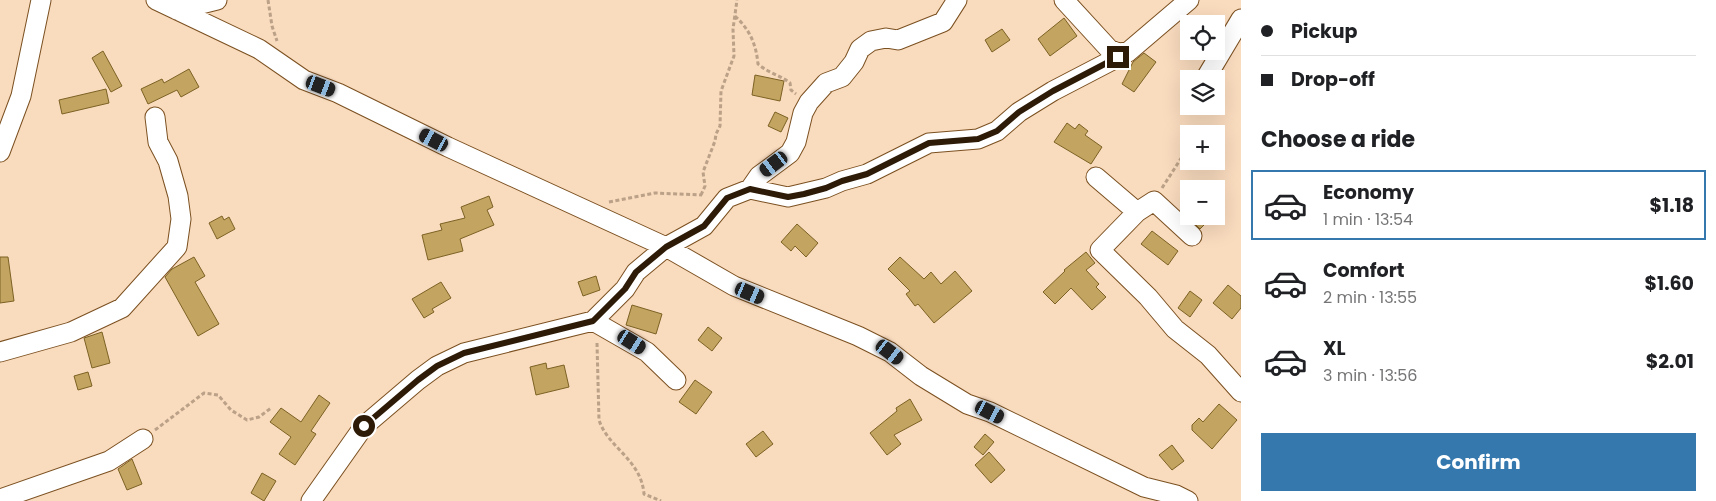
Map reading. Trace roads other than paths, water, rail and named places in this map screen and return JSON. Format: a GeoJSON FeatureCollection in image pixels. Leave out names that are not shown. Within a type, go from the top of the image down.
{"type":"FeatureCollection","features":[{"type":"Feature","properties":{"kind":"street"},"geometry":{"type":"LineString","coordinates":[[0,152],[21,96],[41,0]]}},
{"type":"Feature","properties":{"kind":"street"},"geometry":{"type":"LineString","coordinates":[[156,0],[278,61],[304,80],[338,93],[448,147],[666,247],[734,286],[858,336],[890,352],[921,376],[967,404],[990,412],[1144,487],[1176,495],[1188,501]]}},
{"type":"Feature","properties":{"kind":"street"},"geometry":{"type":"LineString","coordinates":[[177,10],[217,0]]}},
{"type":"Feature","properties":{"kind":"street"},"geometry":{"type":"LineString","coordinates":[[750,189],[759,176],[790,153],[796,142],[803,112],[809,102],[826,83],[842,77],[854,62],[860,49],[871,40],[886,38],[898,40],[943,22],[958,0]]}},
{"type":"Feature","properties":{"kind":"street"},"geometry":{"type":"LineString","coordinates":[[1064,0],[1109,49],[1118,53],[1128,52]]}},
{"type":"Feature","properties":{"kind":"street"},"geometry":{"type":"LineString","coordinates":[[311,501],[364,426],[390,402],[437,366],[464,353],[490,345],[596,323],[625,289],[636,272],[666,247],[704,226],[727,198],[750,189],[788,197],[804,194],[867,174],[929,143],[978,139],[997,131],[1019,112],[1053,91],[1128,52],[1189,0]]}},
{"type":"Feature","properties":{"kind":"street"},"geometry":{"type":"LineString","coordinates":[[1211,70],[1241,19]]}},
{"type":"Feature","properties":{"kind":"street"},"geometry":{"type":"LineString","coordinates":[[0,352],[71,332],[122,308],[177,247],[181,219],[178,196],[168,161],[158,142],[155,117]]}},
{"type":"Feature","properties":{"kind":"street"},"geometry":{"type":"LineString","coordinates":[[1096,177],[1138,212]]}},
{"type":"Feature","properties":{"kind":"street"},"geometry":{"type":"LineString","coordinates":[[1192,236],[1154,201],[1138,212],[1100,250],[1148,297],[1175,328],[1208,355],[1241,392]]}},
{"type":"Feature","properties":{"kind":"street"},"geometry":{"type":"LineString","coordinates":[[596,323],[646,352],[676,380]]}},
{"type":"Feature","properties":{"kind":"street"},"geometry":{"type":"LineString","coordinates":[[0,499],[109,461],[143,439]]}}]}
